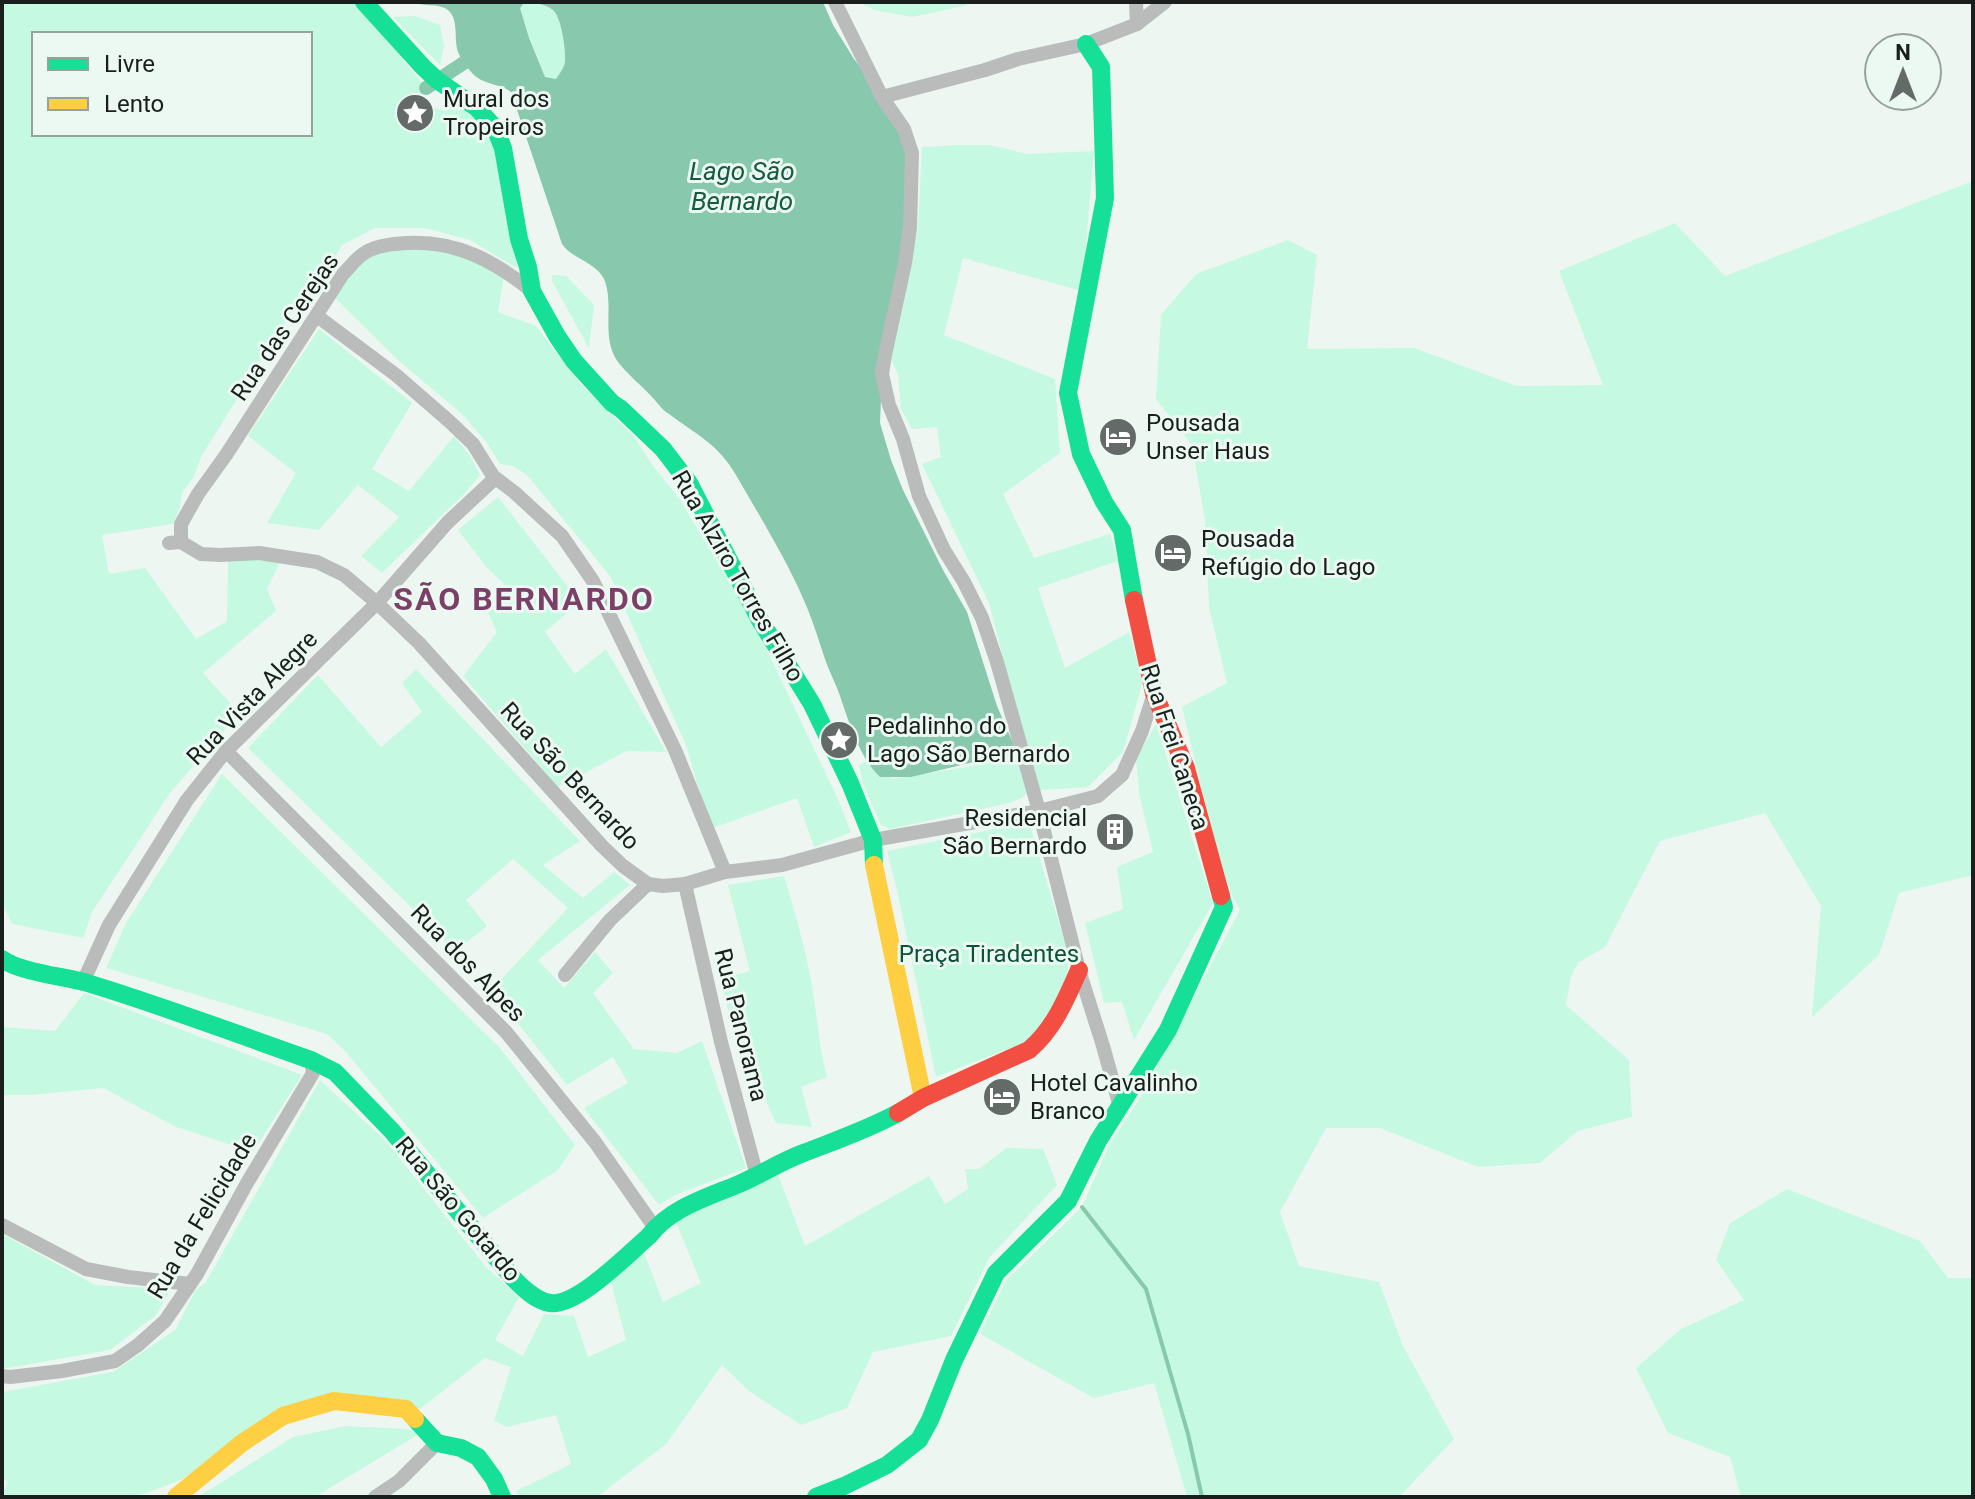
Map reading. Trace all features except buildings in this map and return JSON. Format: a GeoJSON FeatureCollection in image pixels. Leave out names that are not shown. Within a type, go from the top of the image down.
{"type":"FeatureCollection","features":[{"type":"Feature","properties":{"kind":"street","name":"Rua Alziro Torres Filho"},"geometry":{"type":"LineString","coordinates":[[364,2],[423,67],[477,108],[495,128],[503,148],[519,239],[532,291],[574,361],[612,403],[663,449],[689,483],[760,620],[812,704],[873,840],[874,864],[923,1098]]}},
{"type":"Feature","properties":{"kind":"street"},"geometry":{"type":"LineString","coordinates":[[835,2],[882,97],[904,129],[912,153],[910,228],[882,374],[889,405],[903,439],[919,496],[944,550],[982,618],[997,662],[1079,970],[1120,1107]]}},
{"type":"Feature","properties":{"kind":"street"},"geometry":{"type":"LineString","coordinates":[[1136,2],[1137,24]]}},
{"type":"Feature","properties":{"kind":"street"},"geometry":{"type":"LineString","coordinates":[[882,97],[1018,59],[1086,44],[1137,24],[1165,2]]}},
{"type":"Feature","properties":{"kind":"street","name":"Rua Frei Caneca"},"geometry":{"type":"LineString","coordinates":[[816,1497],[887,1465],[919,1440],[996,1273],[1068,1201],[1098,1141],[1168,1030],[1224,907],[1186,768],[1154,693],[1122,530],[1104,502],[1081,454],[1068,393],[1105,198],[1101,67],[1086,44]]}},
{"type":"Feature","properties":{"kind":"street","name":"Rua das Cerejas"},"geometry":{"type":"LineString","coordinates":[[175,543],[190,508],[343,274],[365,253],[391,244],[427,242],[469,252],[505,270],[532,291]]}},
{"type":"Feature","properties":{"kind":"street"},"geometry":{"type":"LineString","coordinates":[[317,316],[396,375],[450,422],[473,444],[493,476],[562,536],[593,581],[675,750],[725,872]]}},
{"type":"Feature","properties":{"kind":"street","name":"Rua Vista Alegre"},"geometry":{"type":"LineString","coordinates":[[83,982],[116,913],[187,800],[226,751],[377,603],[448,522],[491,482],[493,476]]}},
{"type":"Feature","properties":{"kind":"street","name":"Rua São Bernardo"},"geometry":{"type":"LineString","coordinates":[[175,543],[201,554],[259,553],[317,562],[344,575],[377,603],[444,670],[602,846],[648,884]]}},
{"type":"Feature","properties":{"kind":"street"},"geometry":{"type":"LineString","coordinates":[[565,975],[610,920],[648,884],[685,884],[725,872],[782,865],[873,840],[1039,811],[1098,796],[1122,775],[1142,731],[1154,693]]}},
{"type":"Feature","properties":{"kind":"street","name":"Rua dos Alpes"},"geometry":{"type":"LineString","coordinates":[[226,751],[506,1032],[595,1142],[655,1228]]}},
{"type":"Feature","properties":{"kind":"street","name":"Rua Panorama"},"geometry":{"type":"LineString","coordinates":[[685,884],[721,1042],[757,1176]]}},
{"type":"Feature","properties":{"kind":"street","name":"Rua São Gotardo"},"geometry":{"type":"LineString","coordinates":[[2,959],[20,967],[83,982],[311,1060],[335,1072],[383,1121],[505,1270],[522,1287],[552,1304],[585,1290],[678,1210],[798,1155],[880,1123],[923,1098],[1029,1050],[1039,1043],[1079,970]]}},
{"type":"Feature","properties":{"kind":"street","name":"Rua da Felicidade"},"geometry":{"type":"LineString","coordinates":[[2,1376],[62,1371],[115,1361],[165,1321],[190,1284],[313,1073],[311,1060]]}},
{"type":"Feature","properties":{"kind":"street"},"geometry":{"type":"LineString","coordinates":[[2,1225],[86,1269],[190,1284]]}},
{"type":"Feature","properties":{"kind":"street"},"geometry":{"type":"LineString","coordinates":[[176,1497],[242,1443],[283,1416],[334,1401],[406,1409],[437,1443],[461,1448],[478,1457],[494,1479],[502,1497]]}},
{"type":"Feature","properties":{"kind":"street"},"geometry":{"type":"LineString","coordinates":[[375,1497],[399,1481],[437,1443]]}},
{"type":"Feature","properties":{"kind":"green space"},"geometry":{"type":"Polygon","coordinates":[[[2,2],[357,2],[426,88],[413,103],[446,111],[457,102],[472,112],[493,142],[517,268],[470,240],[425,228],[375,228],[342,245],[327,271],[303,294],[202,455],[193,478],[182,493],[173,524],[102,535],[109,574],[145,568],[196,639],[227,621],[228,558],[280,562],[267,589],[276,611],[203,673],[239,713],[170,793],[92,912],[83,938],[12,924],[2,903],[2,2]]]}},
{"type":"Feature","properties":{"kind":"green space"},"geometry":{"type":"Polygon","coordinates":[[[858,2],[970,2],[912,17],[874,10],[858,2]]]}},
{"type":"Feature","properties":{"kind":"green space"},"geometry":{"type":"Polygon","coordinates":[[[524,3],[544,5],[557,15],[563,35],[565,62],[556,79],[545,77],[520,8],[524,3]]]}},
{"type":"Feature","properties":{"kind":"green space"},"geometry":{"type":"Polygon","coordinates":[[[415,16],[440,25],[444,46],[440,65],[393,17],[415,16]]]}},
{"type":"Feature","properties":{"kind":"green space"},"geometry":{"type":"Polygon","coordinates":[[[990,145],[1027,154],[1094,151],[1082,291],[963,258],[944,335],[1055,379],[1060,453],[1003,494],[1034,558],[1110,534],[1118,561],[1038,588],[1065,668],[1129,632],[1143,681],[1123,752],[1088,787],[1040,790],[989,603],[922,464],[941,457],[937,427],[912,429],[901,409],[898,375],[889,355],[918,229],[922,147],[990,145]]]}},
{"type":"Feature","properties":{"kind":"green space"},"geometry":{"type":"Polygon","coordinates":[[[1973,181],[1973,875],[1899,893],[1879,955],[1812,1017],[1821,906],[1765,813],[1660,841],[1605,947],[1578,963],[1571,976],[1566,1005],[1629,1060],[1632,1117],[1578,1131],[1540,1163],[1478,1167],[1380,1128],[1326,1128],[1280,1212],[1299,1266],[1379,1282],[1403,1346],[1454,1439],[1399,1497],[1187,1497],[1154,1383],[1094,1398],[980,1334],[1006,1280],[1082,1207],[1109,1145],[1140,1098],[1240,910],[1225,884],[1182,707],[1227,683],[1209,607],[1205,520],[1192,445],[1156,399],[1161,315],[1196,274],[1288,240],[1317,255],[1307,349],[1414,348],[1517,386],[1603,385],[1559,271],[1675,223],[1725,276],[1973,181]]]}},
{"type":"Feature","properties":{"kind":"green space"},"geometry":{"type":"Polygon","coordinates":[[[427,248],[466,258],[504,275],[498,312],[536,326],[584,388],[633,435],[679,498],[755,625],[851,832],[814,847],[797,798],[710,829],[686,745],[610,576],[527,475],[513,466],[500,464],[462,414],[399,361],[334,297],[366,256],[391,250],[427,248]]]}},
{"type":"Feature","properties":{"kind":"green space"},"geometry":{"type":"Polygon","coordinates":[[[552,275],[566,276],[594,305],[589,348],[552,281],[552,275]]]}},
{"type":"Feature","properties":{"kind":"green space"},"geometry":{"type":"Polygon","coordinates":[[[319,329],[412,403],[372,469],[409,491],[454,436],[480,475],[382,573],[361,556],[399,517],[358,485],[319,530],[267,523],[296,473],[248,436],[319,329]]]}},
{"type":"Feature","properties":{"kind":"green space"},"geometry":{"type":"Polygon","coordinates":[[[498,497],[580,602],[545,632],[575,674],[606,649],[666,752],[627,751],[558,787],[463,676],[497,632],[488,613],[504,584],[487,568],[458,530],[498,497]]]}},
{"type":"Feature","properties":{"kind":"green space"},"geometry":{"type":"Polygon","coordinates":[[[416,669],[580,841],[543,865],[583,898],[614,872],[630,885],[538,960],[564,988],[595,952],[613,973],[593,993],[634,1049],[677,1053],[702,1041],[746,1168],[675,1195],[659,1205],[584,1108],[628,1083],[613,1057],[567,1085],[491,990],[568,908],[513,859],[466,900],[487,926],[456,951],[248,748],[318,675],[381,747],[422,712],[402,683],[416,669]]]}},
{"type":"Feature","properties":{"kind":"green space"},"geometry":{"type":"Polygon","coordinates":[[[1156,724],[1213,903],[1134,1040],[1122,1002],[1104,1003],[1085,923],[1123,909],[1117,867],[1153,852],[1139,793],[1136,758],[1156,724]]]}},
{"type":"Feature","properties":{"kind":"green space"},"geometry":{"type":"Polygon","coordinates":[[[1017,753],[1027,792],[1022,798],[890,829],[881,825],[863,784],[859,765],[872,758],[892,779],[972,766],[999,755],[1017,753]]]}},
{"type":"Feature","properties":{"kind":"green space"},"geometry":{"type":"Polygon","coordinates":[[[222,774],[500,1048],[575,1145],[558,1170],[483,1218],[346,1052],[327,1034],[106,968],[126,923],[222,774]]]}},
{"type":"Feature","properties":{"kind":"green space","name":"Praça Tiradentes"},"geometry":{"type":"Polygon","coordinates":[[[1029,822],[1068,953],[1068,973],[1049,1014],[1028,1041],[936,1077],[887,851],[1029,822]]]}},
{"type":"Feature","properties":{"kind":"green space"},"geometry":{"type":"Polygon","coordinates":[[[784,876],[812,985],[827,1077],[801,1087],[812,1127],[776,1123],[734,1032],[720,979],[750,971],[728,885],[784,876]]]}},
{"type":"Feature","properties":{"kind":"green space"},"geometry":{"type":"Polygon","coordinates":[[[84,993],[302,1075],[253,1152],[176,1127],[103,1088],[2,1095],[2,1027],[55,1031],[84,993]]]}},
{"type":"Feature","properties":{"kind":"green space"},"geometry":{"type":"Polygon","coordinates":[[[320,1080],[385,1140],[486,1267],[519,1297],[495,1340],[523,1356],[544,1314],[574,1316],[588,1357],[626,1340],[611,1282],[642,1248],[663,1302],[701,1283],[675,1220],[777,1172],[805,1246],[929,1176],[945,1204],[968,1189],[965,1169],[979,1169],[1006,1148],[1043,1149],[1057,1185],[989,1258],[951,1336],[873,1352],[847,1408],[801,1425],[749,1391],[722,1365],[666,1444],[597,1497],[518,1497],[516,1491],[571,1464],[556,1415],[507,1427],[494,1421],[511,1367],[485,1358],[420,1409],[408,1404],[335,1394],[235,1439],[183,1479],[147,1493],[126,1497],[2,1497],[8,1482],[2,1478],[2,1392],[113,1372],[175,1330],[195,1291],[206,1282],[320,1080]]]}},
{"type":"Feature","properties":{"kind":"green space"},"geometry":{"type":"Polygon","coordinates":[[[1787,1189],[1920,1241],[1948,1278],[1973,1278],[1973,1497],[1741,1497],[1730,1457],[1668,1433],[1636,1368],[1681,1329],[1744,1300],[1716,1260],[1730,1223],[1787,1189]]]}},
{"type":"Feature","properties":{"kind":"green space"},"geometry":{"type":"Polygon","coordinates":[[[2,1234],[95,1285],[171,1289],[156,1315],[110,1350],[2,1369],[2,1234]]]}},
{"type":"Feature","properties":{"kind":"green space"},"geometry":{"type":"Polygon","coordinates":[[[345,1426],[407,1429],[419,1434],[315,1497],[198,1497],[293,1437],[345,1426]]]}},
{"type":"Feature","properties":{"kind":"water","name":"Lago São Bernardo"},"geometry":{"type":"Polygon","coordinates":[[[411,2],[823,2],[854,59],[899,117],[911,168],[880,423],[903,490],[967,612],[997,706],[1013,743],[1011,757],[911,777],[880,777],[873,769],[856,739],[801,593],[736,475],[714,448],[662,408],[618,362],[610,342],[604,279],[595,268],[562,244],[511,92],[481,80],[468,68],[458,52],[454,20],[448,10],[411,2]],[[524,3],[520,8],[545,77],[556,79],[565,62],[557,15],[540,4],[524,3]]]}},
{"type":"Feature","properties":{"kind":"waterway"},"geometry":{"type":"LineString","coordinates":[[426,88],[465,62]]}},
{"type":"Feature","properties":{"kind":"waterway"},"geometry":{"type":"LineString","coordinates":[[1082,1207],[1146,1289],[1188,1434],[1202,1497]]}},
{"type":"Feature","properties":{"kind":"traffic: fast"},"geometry":{"type":"LineString","coordinates":[[364,2],[423,67],[477,108],[495,128],[503,148],[519,239],[532,291],[574,361],[612,403],[663,449],[689,483],[760,620],[812,704],[873,840],[874,865]]}},
{"type":"Feature","properties":{"kind":"traffic: fast"},"geometry":{"type":"LineString","coordinates":[[1086,44],[1101,67],[1105,198],[1068,393],[1081,454],[1104,502],[1122,530],[1134,600]]}},
{"type":"Feature","properties":{"kind":"traffic: fast"},"geometry":{"type":"LineString","coordinates":[[816,1497],[887,1465],[919,1440],[996,1273],[1068,1201],[1098,1141],[1168,1030],[1224,907],[1221,896]]}},
{"type":"Feature","properties":{"kind":"traffic: fast"},"geometry":{"type":"LineString","coordinates":[[2,959],[19,967],[84,982],[141,1000],[311,1060],[335,1072],[392,1131],[513,1278],[535,1297],[550,1303],[574,1297],[588,1288],[679,1211],[793,1157],[898,1113]]}},
{"type":"Feature","properties":{"kind":"traffic: fast"},"geometry":{"type":"LineString","coordinates":[[415,1419],[437,1443],[461,1448],[478,1457],[494,1479],[502,1497]]}},
{"type":"Feature","properties":{"kind":"traffic: slow"},"geometry":{"type":"LineString","coordinates":[[874,865],[923,1098]]}},
{"type":"Feature","properties":{"kind":"traffic: slow"},"geometry":{"type":"LineString","coordinates":[[176,1497],[242,1443],[283,1416],[334,1401],[406,1409],[415,1419]]}},
{"type":"Feature","properties":{"kind":"traffic: jam"},"geometry":{"type":"LineString","coordinates":[[1134,600],[1154,693],[1186,768],[1221,896]]}},
{"type":"Feature","properties":{"kind":"traffic: jam"},"geometry":{"type":"LineString","coordinates":[[898,1113],[923,1098],[1029,1050],[1052,1023],[1079,970]]}},
{"type":"Feature","properties":{"kind":"place","name":"Mural dos Tropeiros"},"geometry":{"type":"Point","coordinates":[415,113]}},
{"type":"Feature","properties":{"kind":"place","name":"Pousada Unser Haus"},"geometry":{"type":"Point","coordinates":[1118,437]}},
{"type":"Feature","properties":{"kind":"place","name":"Pousada Refúgio do Lago"},"geometry":{"type":"Point","coordinates":[1173,553]}},
{"type":"Feature","properties":{"kind":"place","name":"Pedalinho do Lago São Bernardo"},"geometry":{"type":"Point","coordinates":[839,740]}},
{"type":"Feature","properties":{"kind":"place","name":"Residencial São Bernardo"},"geometry":{"type":"Point","coordinates":[1115,832]}},
{"type":"Feature","properties":{"kind":"place","name":"Hotel Cavalinho Branco"},"geometry":{"type":"Point","coordinates":[1002,1097]}},
{"type":"Feature","properties":{"kind":"district","name":"SÃO BERNARDO"},"geometry":{"type":"Point","coordinates":[524,599]}}]}
